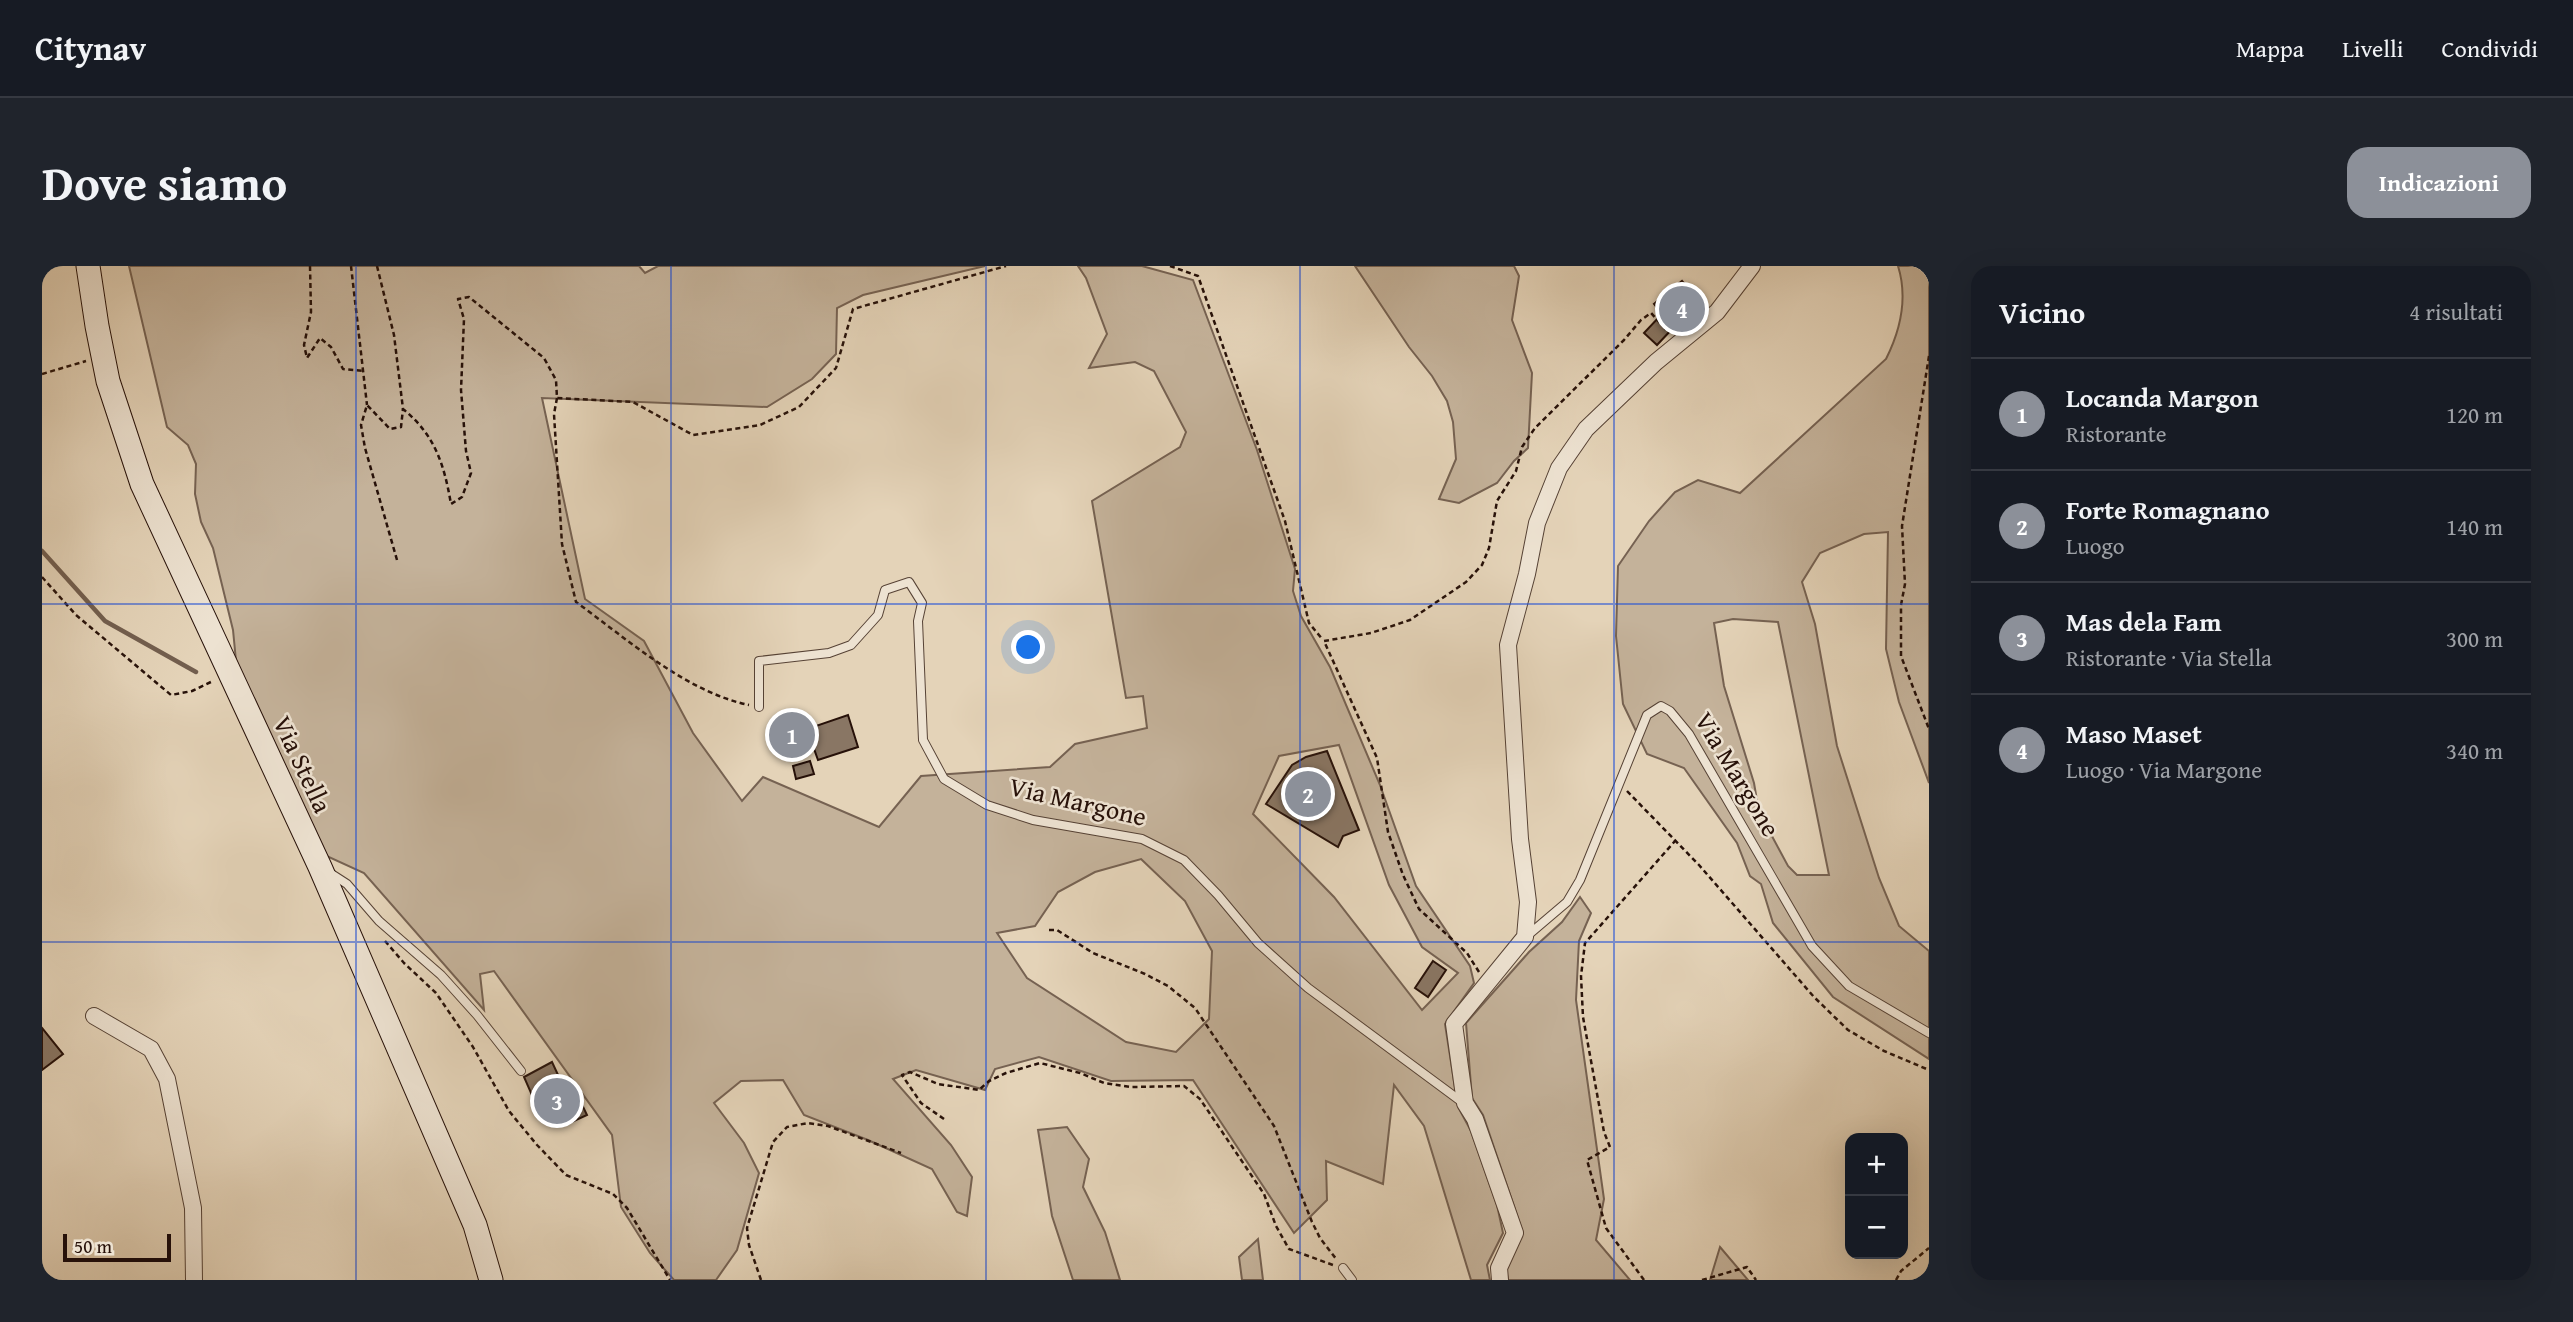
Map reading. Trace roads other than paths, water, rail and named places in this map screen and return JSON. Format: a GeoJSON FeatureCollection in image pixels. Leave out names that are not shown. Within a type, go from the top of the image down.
{"type":"FeatureCollection","features":[{"type":"Feature","properties":{"kind":"main road","name":"Via Stella"},"geometry":{"type":"LineString","coordinates":[[88,266],[108,382],[142,484],[320,867],[475,1225],[491,1280]]}},
{"type":"Feature","properties":{"kind":"street"},"geometry":{"type":"LineString","coordinates":[[1525,937],[1528,902],[1520,839],[1508,645],[1537,523],[1559,468],[1586,429],[1679,343],[1717,312],[1752,266]]}},
{"type":"Feature","properties":{"kind":"street","name":"Via Margone"},"geometry":{"type":"LineString","coordinates":[[1500,1280],[1499,1268],[1516,1233],[1475,1119],[1465,1103],[1454,1024],[1525,937]]}},
{"type":"Feature","properties":{"kind":"street"},"geometry":{"type":"LineString","coordinates":[[94,1016],[151,1049],[167,1079],[193,1208],[194,1280]]}},
{"type":"Feature","properties":{"kind":"lane","name":"Via Margone"},"geometry":{"type":"LineString","coordinates":[[759,707],[759,661],[829,653],[851,645],[878,615],[886,590],[909,582],[922,603],[918,621],[923,740],[944,779],[987,805],[1034,820],[1142,839],[1184,860],[1258,943],[1308,988],[1465,1103]]}},
{"type":"Feature","properties":{"kind":"lane","name":"Via Margone"},"geometry":{"type":"LineString","coordinates":[[1525,937],[1567,902],[1580,880],[1647,715],[1661,706],[1670,711],[1689,734],[1812,946],[1849,986],[1929,1032]]}},
{"type":"Feature","properties":{"kind":"lane"},"geometry":{"type":"LineString","coordinates":[[320,867],[347,884],[379,921],[441,975],[477,1014],[522,1071]]}},
{"type":"Feature","properties":{"kind":"lane"},"geometry":{"type":"LineString","coordinates":[[1343,1268],[1352,1280]]}},
{"type":"Feature","properties":{"kind":"waterway"},"geometry":{"type":"LineString","coordinates":[[42,551],[105,621],[196,672]]}},
{"type":"Feature","properties":{"kind":"place","name":"Maso Maset"},"geometry":{"type":"Point","coordinates":[1682,309]}},
{"type":"Feature","properties":{"kind":"place","name":"Locanda Margon"},"geometry":{"type":"Point","coordinates":[792,735]}},
{"type":"Feature","properties":{"kind":"place","name":"Forte Romagnano"},"geometry":{"type":"Point","coordinates":[1308,794]}},
{"type":"Feature","properties":{"kind":"place","name":"Mas dela Fam"},"geometry":{"type":"Point","coordinates":[557,1101]}}]}
